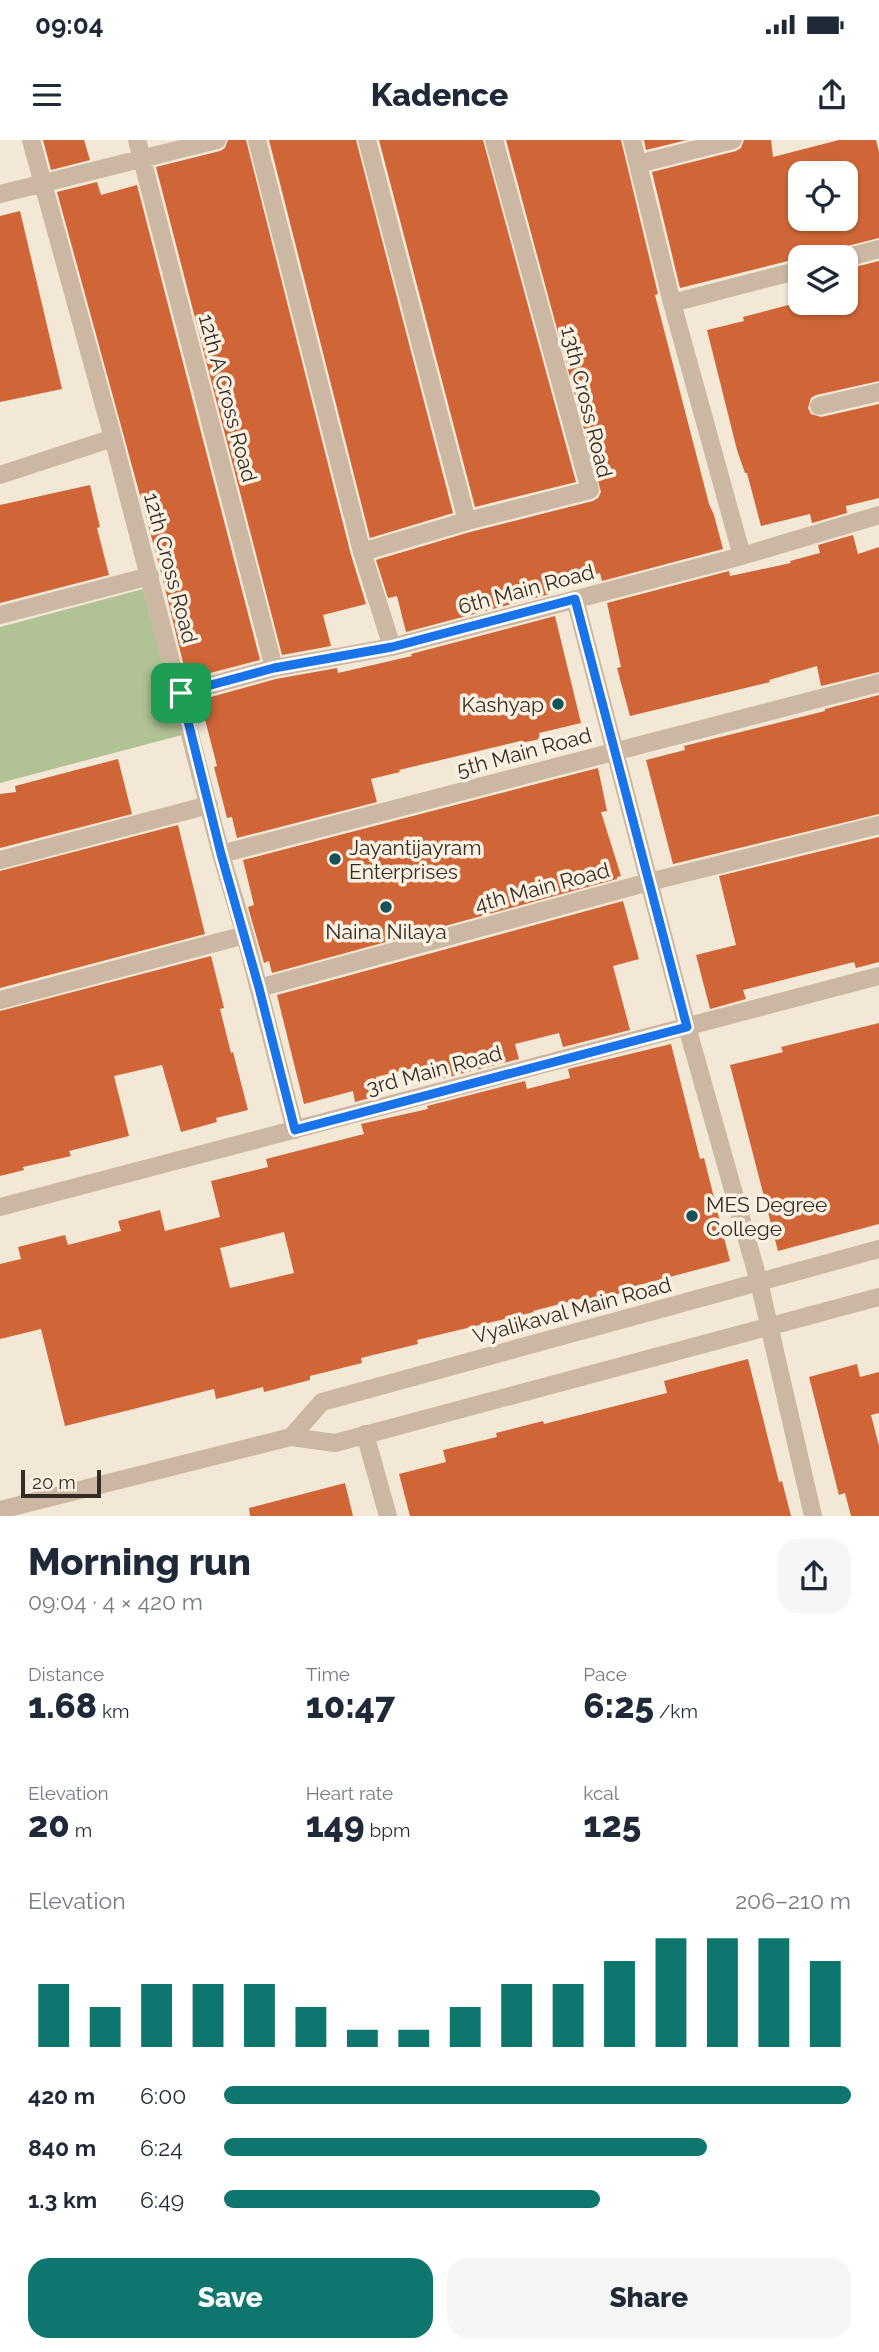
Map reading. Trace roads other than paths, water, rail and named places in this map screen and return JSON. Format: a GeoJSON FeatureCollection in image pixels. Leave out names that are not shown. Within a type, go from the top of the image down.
{"type":"FeatureCollection","features":[{"type":"Feature","properties":{"kind":"street","name":"12th Cross Road"},"geometry":{"type":"LineString","coordinates":[[31,140],[113,438],[295,1130]]}},
{"type":"Feature","properties":{"kind":"street","name":"12th A Cross Road"},"geometry":{"type":"LineString","coordinates":[[137,140],[274,668]]}},
{"type":"Feature","properties":{"kind":"street"},"geometry":{"type":"LineString","coordinates":[[0,194],[217,140]]}},
{"type":"Feature","properties":{"kind":"street"},"geometry":{"type":"LineString","coordinates":[[257,140],[362,552],[392,647]]}},
{"type":"Feature","properties":{"kind":"street"},"geometry":{"type":"LineString","coordinates":[[367,140],[467,521]]}},
{"type":"Feature","properties":{"kind":"street","name":"13th Cross Road"},"geometry":{"type":"LineString","coordinates":[[362,552],[467,521],[590,490],[494,140]]}},
{"type":"Feature","properties":{"kind":"street"},"geometry":{"type":"LineString","coordinates":[[632,140],[672,303],[742,555]]}},
{"type":"Feature","properties":{"kind":"street"},"geometry":{"type":"LineString","coordinates":[[638,164],[733,140]]}},
{"type":"Feature","properties":{"kind":"street"},"geometry":{"type":"LineString","coordinates":[[858,255],[879,249]]}},
{"type":"Feature","properties":{"kind":"street"},"geometry":{"type":"LineString","coordinates":[[672,303],[788,273]]}},
{"type":"Feature","properties":{"kind":"street"},"geometry":{"type":"LineString","coordinates":[[819,405],[879,392]]}},
{"type":"Feature","properties":{"kind":"street"},"geometry":{"type":"LineString","coordinates":[[0,475],[113,438]]}},
{"type":"Feature","properties":{"kind":"street","name":"6th Main Road"},"geometry":{"type":"LineString","coordinates":[[181,693],[274,668],[392,647],[742,555],[879,515]]}},
{"type":"Feature","properties":{"kind":"street"},"geometry":{"type":"LineString","coordinates":[[0,615],[149,576]]}},
{"type":"Feature","properties":{"kind":"street"},"geometry":{"type":"LineString","coordinates":[[575,599],[687,1027],[759,1282],[813,1516]]}},
{"type":"Feature","properties":{"kind":"street","name":"5th Main Road"},"geometry":{"type":"LineString","coordinates":[[221,854],[879,683]]}},
{"type":"Feature","properties":{"kind":"street"},"geometry":{"type":"LineString","coordinates":[[0,860],[209,806]]}},
{"type":"Feature","properties":{"kind":"street","name":"4th Main Road"},"geometry":{"type":"LineString","coordinates":[[259,988],[649,882],[879,825]]}},
{"type":"Feature","properties":{"kind":"street"},"geometry":{"type":"LineString","coordinates":[[0,999],[245,935]]}},
{"type":"Feature","properties":{"kind":"street","name":"3rd Main Road"},"geometry":{"type":"LineString","coordinates":[[0,1207],[879,976]]}},
{"type":"Feature","properties":{"kind":"street","name":"Vyalikaval Main Road"},"geometry":{"type":"LineString","coordinates":[[291,1437],[322,1402],[879,1249]]}},
{"type":"Feature","properties":{"kind":"street"},"geometry":{"type":"LineString","coordinates":[[0,1510],[291,1437],[335,1443],[879,1297]]}},
{"type":"Feature","properties":{"kind":"street"},"geometry":{"type":"LineString","coordinates":[[365,1434],[388,1516]]}},
{"type":"Feature","properties":{"kind":"place","name":"Kashyap"},"geometry":{"type":"Point","coordinates":[558,704]}},
{"type":"Feature","properties":{"kind":"place","name":"Jayantijayram Enterprises"},"geometry":{"type":"Point","coordinates":[335,859]}},
{"type":"Feature","properties":{"kind":"place","name":"Naina Nilaya"},"geometry":{"type":"Point","coordinates":[386,907]}},
{"type":"Feature","properties":{"kind":"place","name":"MES Degree College"},"geometry":{"type":"Point","coordinates":[692,1216]}}]}
